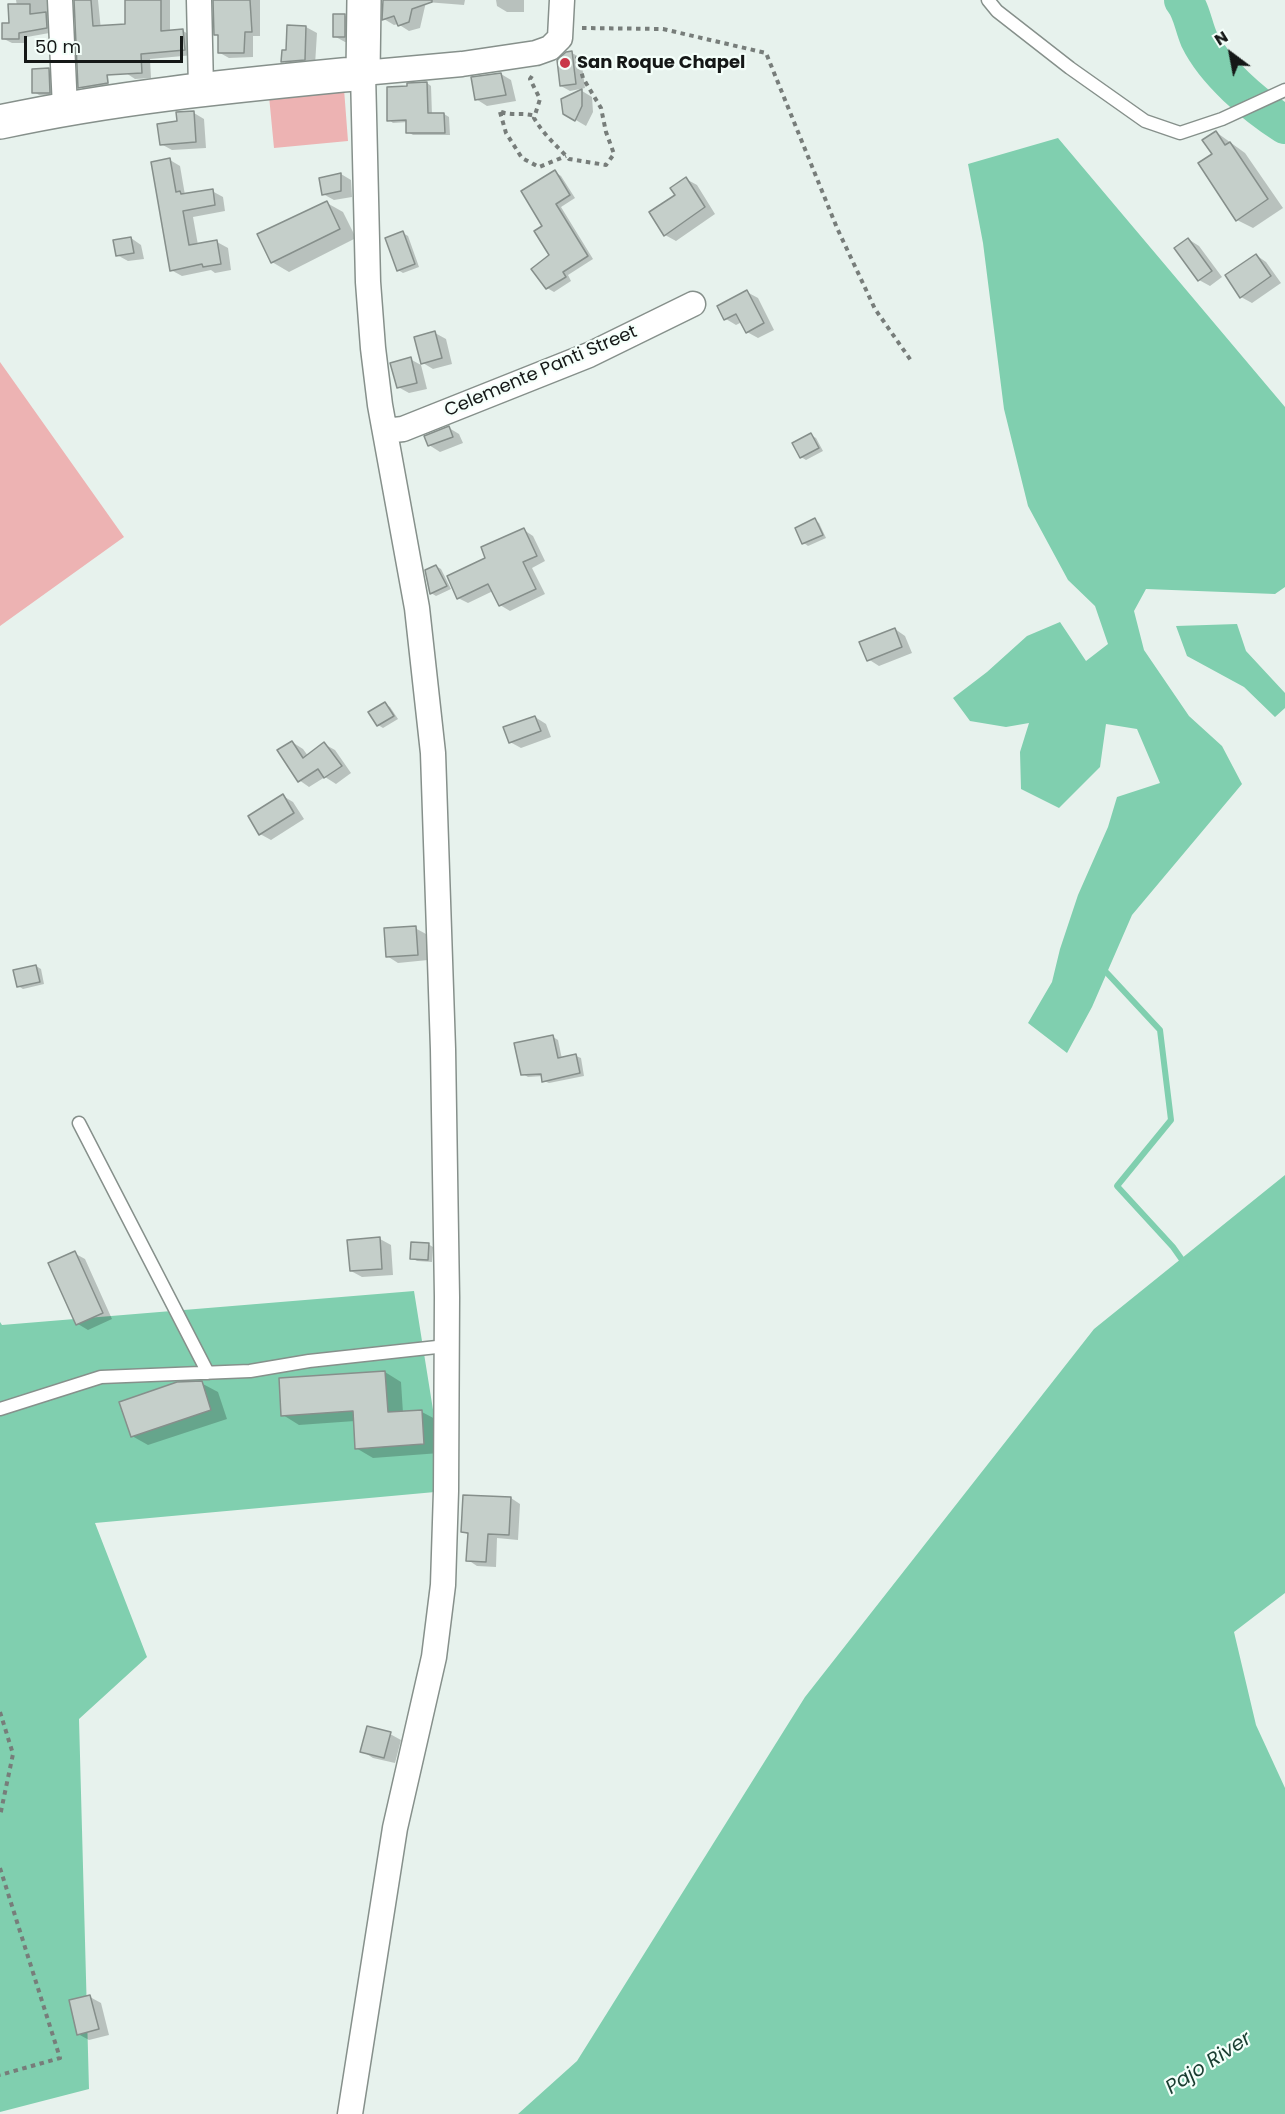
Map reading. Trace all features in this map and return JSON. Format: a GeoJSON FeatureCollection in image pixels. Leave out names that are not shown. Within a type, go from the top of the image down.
{"type":"FeatureCollection","features":[{"type":"Feature","properties":{"kind":"street"},"geometry":{"type":"LineString","coordinates":[[60,0],[65,108]]}},
{"type":"Feature","properties":{"kind":"street"},"geometry":{"type":"LineString","coordinates":[[199,0],[201,88]]}},
{"type":"Feature","properties":{"kind":"street"},"geometry":{"type":"LineString","coordinates":[[350,2114],[395,1828],[434,1658],[443,1585],[446,1491],[443,1049],[433,753],[417,609],[385,431],[373,348],[368,282],[363,73],[364,0]]}},
{"type":"Feature","properties":{"kind":"street"},"geometry":{"type":"LineString","coordinates":[[0,122],[65,108],[201,88],[462,64],[536,53],[550,48],[560,38],[562,0]]}},
{"type":"Feature","properties":{"kind":"street","name":"Celemente Panti Street"},"geometry":{"type":"LineString","coordinates":[[385,431],[404,429],[589,355],[693,304]]}},
{"type":"Feature","properties":{"kind":"lane"},"geometry":{"type":"LineString","coordinates":[[988,0],[997,11],[1070,68],[1145,121],[1180,133],[1222,119],[1285,90]]}},
{"type":"Feature","properties":{"kind":"lane"},"geometry":{"type":"LineString","coordinates":[[79,1123],[208,1373]]}},
{"type":"Feature","properties":{"kind":"lane"},"geometry":{"type":"LineString","coordinates":[[0,1409],[101,1377],[250,1371],[309,1361],[446,1346]]}},
{"type":"Feature","properties":{"kind":"path"},"geometry":{"type":"LineString","coordinates":[[561,28],[663,29],[766,53],[837,228],[875,309],[912,362]]}},
{"type":"Feature","properties":{"kind":"path"},"geometry":{"type":"LineString","coordinates":[[536,53],[537,67],[530,79],[540,99],[535,116],[543,134],[569,159],[606,165],[614,154],[601,108],[583,78],[576,52]]}},
{"type":"Feature","properties":{"kind":"path"},"geometry":{"type":"LineString","coordinates":[[535,116],[524,114],[513,116],[500,112],[507,133],[522,159],[539,166],[566,156]]}},
{"type":"Feature","properties":{"kind":"path"},"geometry":{"type":"LineString","coordinates":[[0,1712],[13,1754],[0,1816]]}},
{"type":"Feature","properties":{"kind":"path"},"geometry":{"type":"LineString","coordinates":[[0,1868],[60,2058],[0,2075]]}},
{"type":"Feature","properties":{"kind":"shaded area"},"geometry":{"type":"Polygon","coordinates":[[[344,89],[348,141],[274,148],[269,96],[344,89]]]}},
{"type":"Feature","properties":{"kind":"shaded area"},"geometry":{"type":"Polygon","coordinates":[[[0,362],[124,537],[0,626],[0,362]]]}},
{"type":"Feature","properties":{"kind":"water"},"geometry":{"type":"Polygon","coordinates":[[[1058,138],[1285,407],[1285,587],[1275,594],[1146,589],[1134,611],[1144,650],[1189,716],[1222,746],[1242,784],[1132,915],[1092,1007],[1067,1053],[1028,1023],[1052,982],[1078,895],[1108,827],[1117,797],[1160,783],[1137,729],[1106,724],[1100,767],[1059,808],[1021,789],[1020,752],[1029,723],[1006,727],[970,721],[953,698],[987,672],[1027,636],[1060,622],[1086,661],[1108,644],[1095,606],[1068,580],[1028,506],[1004,409],[983,243],[968,164],[1058,138]]]}},
{"type":"Feature","properties":{"kind":"water"},"geometry":{"type":"Polygon","coordinates":[[[1237,624],[1246,651],[1285,693],[1285,708],[1275,717],[1244,687],[1187,656],[1176,626],[1237,624]]]}},
{"type":"Feature","properties":{"kind":"water","name":"Pajo River"},"geometry":{"type":"Polygon","coordinates":[[[1285,1175],[1285,1593],[1234,1632],[1256,1725],[1285,1788],[1285,2114],[518,2114],[577,2061],[805,1697],[1094,1329],[1285,1175]]]}},
{"type":"Feature","properties":{"kind":"water"},"geometry":{"type":"Polygon","coordinates":[[[414,1291],[446,1491],[95,1523],[147,1657],[79,1719],[89,2089],[0,2112],[0,1322],[2,1325],[414,1291]]]}},
{"type":"Feature","properties":{"kind":"building"},"geometry":{"type":"Polygon","coordinates":[[[74,0],[91,0],[93,26],[125,24],[125,0],[161,0],[161,31],[183,29],[185,50],[141,54],[142,73],[107,75],[108,83],[78,88],[74,0]]]}},
{"type":"Feature","properties":{"kind":"building"},"geometry":{"type":"Polygon","coordinates":[[[213,0],[250,0],[252,32],[245,32],[244,53],[218,53],[218,35],[214,35],[213,0]]]}},
{"type":"Feature","properties":{"kind":"building"},"geometry":{"type":"Polygon","coordinates":[[[383,0],[432,0],[432,2],[412,9],[409,22],[398,26],[394,16],[382,20],[383,0]]]}},
{"type":"Feature","properties":{"kind":"building"},"geometry":{"type":"Polygon","coordinates":[[[8,4],[30,4],[30,14],[46,12],[47,28],[19,33],[19,39],[2,39],[2,23],[9,23],[8,4]]]}},
{"type":"Feature","properties":{"kind":"building"},"geometry":{"type":"Polygon","coordinates":[[[333,14],[345,14],[345,37],[333,37],[333,14]]]}},
{"type":"Feature","properties":{"kind":"building"},"geometry":{"type":"Polygon","coordinates":[[[287,25],[306,26],[305,60],[281,62],[282,50],[286,50],[287,25]]]}},
{"type":"Feature","properties":{"kind":"building","name":"San Roque Chapel"},"geometry":{"type":"Polygon","coordinates":[[[572,51],[576,84],[560,86],[557,60],[566,52],[572,51]]]}},
{"type":"Feature","properties":{"kind":"building"},"geometry":{"type":"Polygon","coordinates":[[[49,68],[50,93],[32,93],[32,69],[49,68]]]}},
{"type":"Feature","properties":{"kind":"building"},"geometry":{"type":"Polygon","coordinates":[[[501,73],[506,95],[475,100],[471,77],[501,73]]]}},
{"type":"Feature","properties":{"kind":"building"},"geometry":{"type":"Polygon","coordinates":[[[427,82],[428,113],[444,113],[445,133],[406,133],[406,120],[387,121],[387,87],[427,82]]]}},
{"type":"Feature","properties":{"kind":"building"},"geometry":{"type":"Polygon","coordinates":[[[582,89],[582,106],[575,121],[563,114],[561,99],[582,89]]]}},
{"type":"Feature","properties":{"kind":"building"},"geometry":{"type":"Polygon","coordinates":[[[194,111],[196,142],[160,145],[157,124],[177,121],[176,112],[194,111]]]}},
{"type":"Feature","properties":{"kind":"building"},"geometry":{"type":"Polygon","coordinates":[[[1216,131],[1225,145],[1230,142],[1268,199],[1236,221],[1198,163],[1212,154],[1202,140],[1216,131]]]}},
{"type":"Feature","properties":{"kind":"building"},"geometry":{"type":"Polygon","coordinates":[[[170,158],[176,192],[180,191],[181,194],[213,189],[215,205],[183,211],[189,245],[217,240],[221,264],[203,267],[202,264],[170,271],[151,162],[170,158]]]}},
{"type":"Feature","properties":{"kind":"building"},"geometry":{"type":"Polygon","coordinates":[[[555,170],[570,195],[556,204],[588,256],[563,272],[566,277],[546,289],[531,269],[549,255],[534,231],[542,226],[521,191],[555,170]]]}},
{"type":"Feature","properties":{"kind":"building"},"geometry":{"type":"Polygon","coordinates":[[[341,173],[341,191],[322,195],[319,178],[341,173]]]}},
{"type":"Feature","properties":{"kind":"building"},"geometry":{"type":"Polygon","coordinates":[[[686,177],[705,207],[664,236],[649,212],[675,195],[670,188],[686,177]]]}},
{"type":"Feature","properties":{"kind":"building"},"geometry":{"type":"Polygon","coordinates":[[[327,201],[340,229],[271,263],[257,234],[327,201]]]}},
{"type":"Feature","properties":{"kind":"building"},"geometry":{"type":"Polygon","coordinates":[[[403,231],[415,264],[397,271],[385,238],[403,231]]]}},
{"type":"Feature","properties":{"kind":"building"},"geometry":{"type":"Polygon","coordinates":[[[131,237],[134,253],[116,256],[113,240],[131,237]]]}},
{"type":"Feature","properties":{"kind":"building"},"geometry":{"type":"Polygon","coordinates":[[[1188,238],[1212,271],[1198,281],[1174,248],[1188,238]]]}},
{"type":"Feature","properties":{"kind":"building"},"geometry":{"type":"Polygon","coordinates":[[[1256,254],[1271,276],[1240,298],[1225,275],[1256,254]]]}},
{"type":"Feature","properties":{"kind":"building"},"geometry":{"type":"Polygon","coordinates":[[[747,290],[764,323],[746,333],[736,314],[724,320],[717,306],[747,290]]]}},
{"type":"Feature","properties":{"kind":"building"},"geometry":{"type":"Polygon","coordinates":[[[435,331],[442,358],[421,364],[414,337],[435,331]]]}},
{"type":"Feature","properties":{"kind":"building"},"geometry":{"type":"Polygon","coordinates":[[[411,357],[417,383],[397,388],[390,363],[411,357]]]}},
{"type":"Feature","properties":{"kind":"building"},"geometry":{"type":"Polygon","coordinates":[[[449,426],[453,437],[428,446],[424,436],[449,426]]]}},
{"type":"Feature","properties":{"kind":"building"},"geometry":{"type":"Polygon","coordinates":[[[811,433],[819,448],[800,458],[792,443],[811,433]]]}},
{"type":"Feature","properties":{"kind":"building"},"geometry":{"type":"Polygon","coordinates":[[[815,518],[823,535],[802,544],[795,528],[815,518]]]}},
{"type":"Feature","properties":{"kind":"building"},"geometry":{"type":"Polygon","coordinates":[[[524,528],[537,556],[523,562],[536,589],[499,606],[488,584],[457,599],[447,576],[485,558],[481,547],[524,528]]]}},
{"type":"Feature","properties":{"kind":"building"},"geometry":{"type":"Polygon","coordinates":[[[436,565],[447,586],[430,594],[425,570],[436,565]]]}},
{"type":"Feature","properties":{"kind":"building"},"geometry":{"type":"Polygon","coordinates":[[[895,628],[902,647],[867,661],[859,642],[895,628]]]}},
{"type":"Feature","properties":{"kind":"building"},"geometry":{"type":"Polygon","coordinates":[[[385,702],[394,716],[377,726],[368,712],[385,702]]]}},
{"type":"Feature","properties":{"kind":"building"},"geometry":{"type":"Polygon","coordinates":[[[535,716],[541,731],[509,743],[503,727],[535,716]]]}},
{"type":"Feature","properties":{"kind":"building"},"geometry":{"type":"Polygon","coordinates":[[[292,741],[303,758],[324,742],[342,766],[324,778],[318,769],[298,782],[277,750],[292,741]]]}},
{"type":"Feature","properties":{"kind":"building"},"geometry":{"type":"Polygon","coordinates":[[[283,794],[294,813],[259,835],[248,816],[283,794]]]}},
{"type":"Feature","properties":{"kind":"building"},"geometry":{"type":"Polygon","coordinates":[[[416,926],[418,955],[386,957],[384,928],[416,926]]]}},
{"type":"Feature","properties":{"kind":"building"},"geometry":{"type":"Polygon","coordinates":[[[36,965],[40,982],[17,987],[13,970],[36,965]]]}},
{"type":"Feature","properties":{"kind":"building"},"geometry":{"type":"Polygon","coordinates":[[[553,1035],[558,1058],[576,1054],[580,1073],[542,1082],[541,1074],[521,1075],[514,1043],[553,1035]]]}},
{"type":"Feature","properties":{"kind":"building"},"geometry":{"type":"Polygon","coordinates":[[[380,1237],[382,1269],[350,1271],[347,1240],[380,1237]]]}},
{"type":"Feature","properties":{"kind":"building"},"geometry":{"type":"Polygon","coordinates":[[[411,1242],[429,1243],[428,1260],[410,1259],[411,1242]]]}},
{"type":"Feature","properties":{"kind":"building"},"geometry":{"type":"Polygon","coordinates":[[[75,1251],[103,1313],[76,1325],[48,1263],[75,1251]]]}},
{"type":"Feature","properties":{"kind":"building"},"geometry":{"type":"Polygon","coordinates":[[[385,1371],[388,1412],[422,1410],[424,1444],[355,1449],[353,1411],[281,1416],[279,1378],[385,1371]]]}},
{"type":"Feature","properties":{"kind":"building"},"geometry":{"type":"Polygon","coordinates":[[[202,1381],[211,1410],[131,1437],[119,1402],[177,1382],[202,1381]]]}},
{"type":"Feature","properties":{"kind":"building"},"geometry":{"type":"Polygon","coordinates":[[[463,1495],[511,1497],[509,1535],[488,1534],[486,1562],[466,1561],[468,1533],[461,1532],[463,1495]]]}},
{"type":"Feature","properties":{"kind":"building"},"geometry":{"type":"Polygon","coordinates":[[[367,1726],[391,1732],[384,1758],[360,1752],[367,1726]]]}},
{"type":"Feature","properties":{"kind":"building"},"geometry":{"type":"Polygon","coordinates":[[[90,1995],[99,2029],[77,2035],[69,2000],[90,1995]]]}},
{"type":"Feature","properties":{"kind":"waterway"},"geometry":{"type":"LineString","coordinates":[[1183,0],[1199,39],[1215,64],[1248,98],[1285,125]]}},
{"type":"Feature","properties":{"kind":"waterway"},"geometry":{"type":"LineString","coordinates":[[1107,973],[1160,1030],[1171,1120],[1117,1186],[1173,1247],[1185,1264]]}},
{"type":"Feature","properties":{"kind":"place","name":"San Roque Chapel"},"geometry":{"type":"Point","coordinates":[565,63]}}]}
